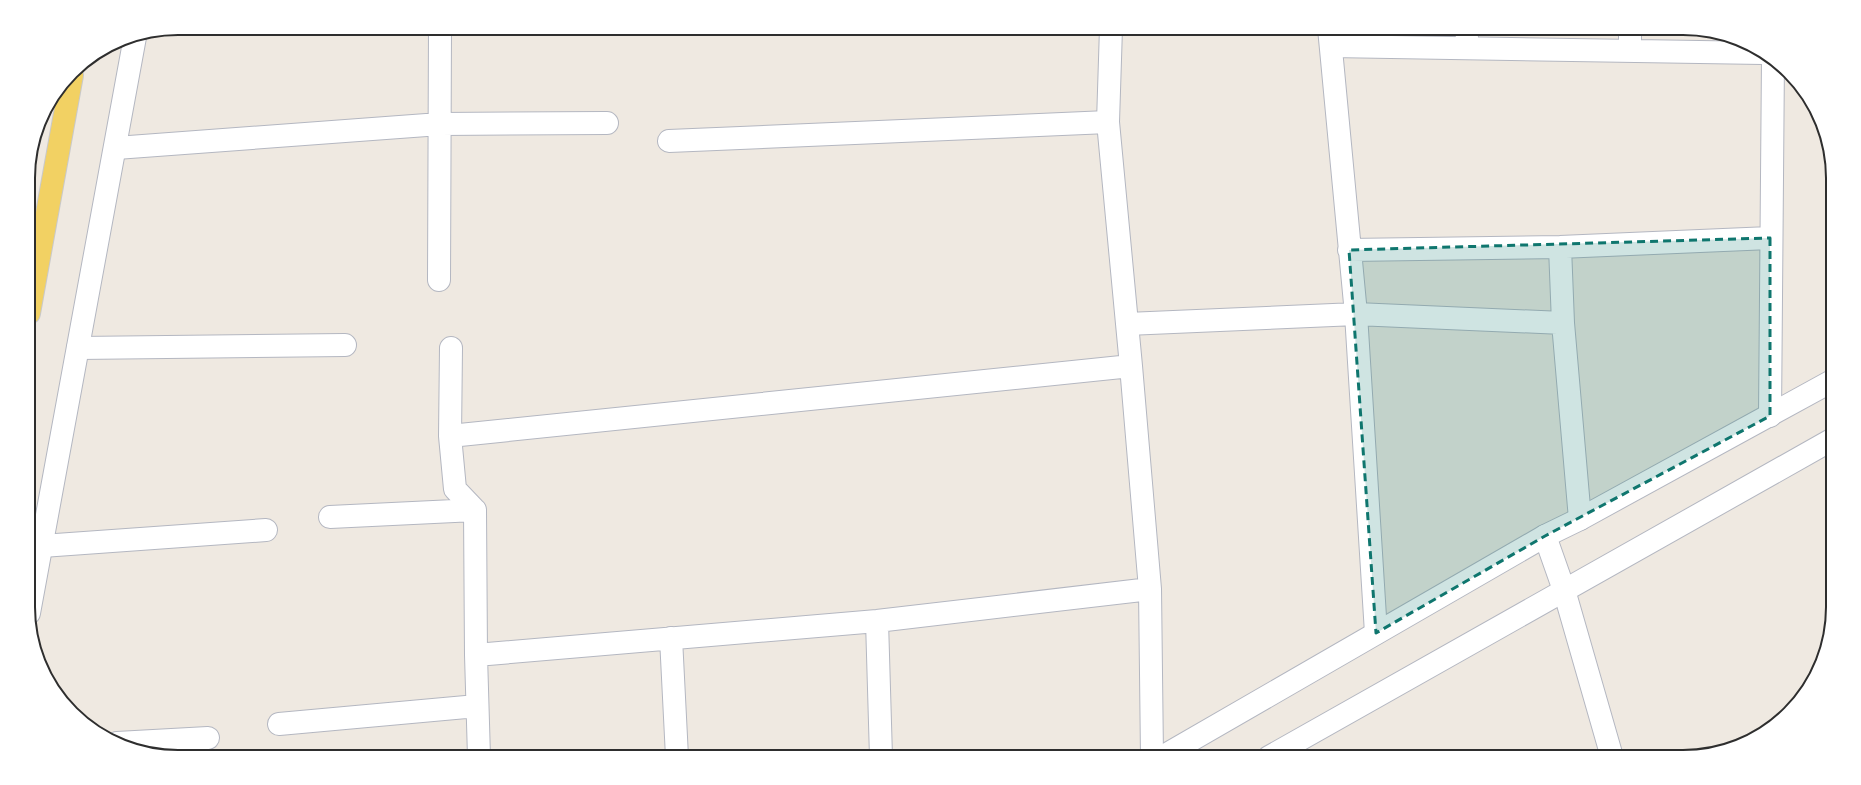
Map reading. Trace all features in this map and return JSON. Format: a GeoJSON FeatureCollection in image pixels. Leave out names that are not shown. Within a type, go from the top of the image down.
{"type":"FeatureCollection","features":[{"type":"Feature","properties":{"kind":"main road"},"geometry":{"type":"LineString","coordinates":[[35,280],[70,84]]}},
{"type":"Feature","properties":{"kind":"street"},"geometry":{"type":"LineString","coordinates":[[439,280],[440,35]]}},
{"type":"Feature","properties":{"kind":"street"},"geometry":{"type":"LineString","coordinates":[[1111,35],[1108,122],[1150,589],[1152,750]]}},
{"type":"Feature","properties":{"kind":"street"},"geometry":{"type":"LineString","coordinates":[[1630,35],[1630,51]]}},
{"type":"Feature","properties":{"kind":"street"},"geometry":{"type":"LineString","coordinates":[[1376,633],[1356,314],[1330,37],[1467,38],[1630,51],[1752,53]]}},
{"type":"Feature","properties":{"kind":"street"},"geometry":{"type":"LineString","coordinates":[[35,582],[116,148],[134,42]]}},
{"type":"Feature","properties":{"kind":"street"},"geometry":{"type":"LineString","coordinates":[[1770,416],[1770,238],[1773,67]]}},
{"type":"Feature","properties":{"kind":"street"},"geometry":{"type":"LineString","coordinates":[[669,141],[1108,122]]}},
{"type":"Feature","properties":{"kind":"street"},"geometry":{"type":"LineString","coordinates":[[116,148],[440,124],[608,123]]}},
{"type":"Feature","properties":{"kind":"street"},"geometry":{"type":"LineString","coordinates":[[1349,250],[1560,247],[1770,238]]}},
{"type":"Feature","properties":{"kind":"street"},"geometry":{"type":"LineString","coordinates":[[1560,247],[1563,323],[1580,519]]}},
{"type":"Feature","properties":{"kind":"street"},"geometry":{"type":"LineString","coordinates":[[1127,324],[1356,314],[1563,323]]}},
{"type":"Feature","properties":{"kind":"street"},"geometry":{"type":"LineString","coordinates":[[78,348],[345,345]]}},
{"type":"Feature","properties":{"kind":"street"},"geometry":{"type":"LineString","coordinates":[[451,348],[450,436],[455,489],[474,510],[479,750]]}},
{"type":"Feature","properties":{"kind":"street"},"geometry":{"type":"LineString","coordinates":[[450,436],[1131,366]]}},
{"type":"Feature","properties":{"kind":"street"},"geometry":{"type":"LineString","coordinates":[[1174,750],[1545,536],[1580,519],[1826,384]]}},
{"type":"Feature","properties":{"kind":"street"},"geometry":{"type":"LineString","coordinates":[[1281,750],[1826,442]]}},
{"type":"Feature","properties":{"kind":"street"},"geometry":{"type":"LineString","coordinates":[[330,517],[474,510]]}},
{"type":"Feature","properties":{"kind":"street"},"geometry":{"type":"LineString","coordinates":[[42,546],[266,530]]}},
{"type":"Feature","properties":{"kind":"street"},"geometry":{"type":"LineString","coordinates":[[1545,536],[1564,590],[1610,750]]}},
{"type":"Feature","properties":{"kind":"street"},"geometry":{"type":"LineString","coordinates":[[476,655],[877,621],[1150,589]]}},
{"type":"Feature","properties":{"kind":"street"},"geometry":{"type":"LineString","coordinates":[[877,621],[881,750]]}},
{"type":"Feature","properties":{"kind":"street"},"geometry":{"type":"LineString","coordinates":[[671,638],[678,750]]}},
{"type":"Feature","properties":{"kind":"street"},"geometry":{"type":"LineString","coordinates":[[279,724],[477,706]]}},
{"type":"Feature","properties":{"kind":"street"},"geometry":{"type":"LineString","coordinates":[[132,742],[208,738]]}},
{"type":"Feature","properties":{"kind":"highlighted area"},"geometry":{"type":"Polygon","coordinates":[[[1770,238],[1770,416],[1545,536],[1376,633],[1349,250],[1770,238]]]}}]}
